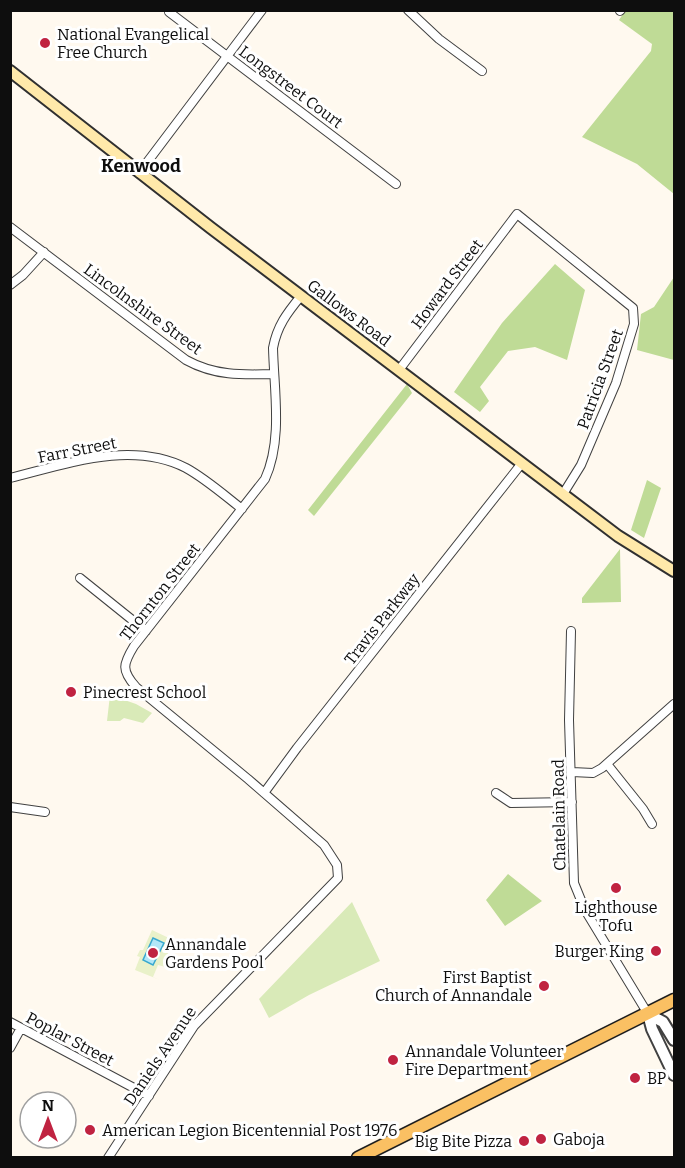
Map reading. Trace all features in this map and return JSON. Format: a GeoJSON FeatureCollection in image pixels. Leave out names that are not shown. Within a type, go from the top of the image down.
{"type":"FeatureCollection","features":[{"type":"Feature","properties":{"kind":"main road","name":"Gallows Road"},"geometry":{"type":"LineString","coordinates":[[10,71],[618,537],[675,571]]}},
{"type":"Feature","properties":{"kind":"main road"},"geometry":{"type":"LineString","coordinates":[[358,1158],[675,1000]]}},
{"type":"Feature","properties":{"kind":"street"},"geometry":{"type":"LineString","coordinates":[[139,172],[262,10]]}},
{"type":"Feature","properties":{"kind":"street"},"geometry":{"type":"LineString","coordinates":[[408,10],[439,39],[482,71]]}},
{"type":"Feature","properties":{"kind":"street","name":"Longstreet Court"},"geometry":{"type":"LineString","coordinates":[[169,12],[396,184]]}},
{"type":"Feature","properties":{"kind":"street","name":"Howard Street"},"geometry":{"type":"LineString","coordinates":[[399,370],[517,214]]}},
{"type":"Feature","properties":{"kind":"street","name":"Patricia Street"},"geometry":{"type":"LineString","coordinates":[[517,214],[633,308],[634,324],[616,383],[586,455],[563,494]]}},
{"type":"Feature","properties":{"kind":"street","name":"Lincolnshire Street"},"geometry":{"type":"LineString","coordinates":[[10,227],[186,360],[199,367],[227,374],[274,374]]}},
{"type":"Feature","properties":{"kind":"street"},"geometry":{"type":"LineString","coordinates":[[10,285],[23,275],[44,252]]}},
{"type":"Feature","properties":{"kind":"street","name":"Thornton Street"},"geometry":{"type":"LineString","coordinates":[[301,296],[284,316],[275,335],[273,348],[276,442],[265,479],[146,631],[126,659],[124,666],[128,679],[135,687],[324,845],[339,871]]}},
{"type":"Feature","properties":{"kind":"street","name":"Farr Street"},"geometry":{"type":"LineString","coordinates":[[10,478],[107,456],[140,454],[164,459],[188,469],[242,509]]}},
{"type":"Feature","properties":{"kind":"street","name":"Travis Parkway"},"geometry":{"type":"LineString","coordinates":[[264,793],[522,463]]}},
{"type":"Feature","properties":{"kind":"street"},"geometry":{"type":"LineString","coordinates":[[80,579],[146,631]]}},
{"type":"Feature","properties":{"kind":"street","name":"Chatelain Road"},"geometry":{"type":"LineString","coordinates":[[571,631],[569,720],[574,883],[585,910],[648,1014]]}},
{"type":"Feature","properties":{"kind":"street"},"geometry":{"type":"LineString","coordinates":[[572,772],[593,773],[607,764],[675,704]]}},
{"type":"Feature","properties":{"kind":"street"},"geometry":{"type":"LineString","coordinates":[[607,764],[643,808],[652,824]]}},
{"type":"Feature","properties":{"kind":"street"},"geometry":{"type":"LineString","coordinates":[[496,793],[511,803],[572,802]]}},
{"type":"Feature","properties":{"kind":"street"},"geometry":{"type":"LineString","coordinates":[[10,807],[45,812]]}},
{"type":"Feature","properties":{"kind":"street","name":"Daniels Avenue"},"geometry":{"type":"LineString","coordinates":[[108,1158],[194,1026],[323,895],[338,878],[339,871]]}},
{"type":"Feature","properties":{"kind":"street"},"geometry":{"type":"LineString","coordinates":[[648,1014],[663,1023],[675,1040]]}},
{"type":"Feature","properties":{"kind":"street"},"geometry":{"type":"LineString","coordinates":[[648,1014],[652,1029],[675,1075]]}},
{"type":"Feature","properties":{"kind":"street","name":"Poplar Street"},"geometry":{"type":"LineString","coordinates":[[10,1022],[148,1096]]}},
{"type":"Feature","properties":{"kind":"street"},"geometry":{"type":"LineString","coordinates":[[10,1048],[21,1028]]}},
{"type":"Feature","properties":{"kind":"green space"},"geometry":{"type":"Polygon","coordinates":[[[625,11],[674,11],[674,194],[637,164],[582,137],[651,51],[652,44],[619,20],[625,11]]]}},
{"type":"Feature","properties":{"kind":"green space"},"geometry":{"type":"Polygon","coordinates":[[[555,264],[585,290],[567,360],[535,347],[508,351],[480,387],[489,401],[480,412],[454,392],[502,323],[555,264]]]}},
{"type":"Feature","properties":{"kind":"green space"},"geometry":{"type":"Polygon","coordinates":[[[674,277],[674,360],[637,350],[641,314],[654,307],[674,277]]]}},
{"type":"Feature","properties":{"kind":"green space"},"geometry":{"type":"Polygon","coordinates":[[[407,384],[412,393],[314,516],[308,510],[407,384]]]}},
{"type":"Feature","properties":{"kind":"green space"},"geometry":{"type":"Polygon","coordinates":[[[647,480],[661,488],[644,538],[631,530],[647,480]]]}},
{"type":"Feature","properties":{"kind":"green space"},"geometry":{"type":"Polygon","coordinates":[[[620,549],[621,602],[582,603],[582,598],[620,549]]]}},
{"type":"Feature","properties":{"kind":"green space"},"geometry":{"type":"Polygon","coordinates":[[[110,695],[136,704],[152,713],[143,723],[124,718],[120,721],[107,721],[110,695]]]}},
{"type":"Feature","properties":{"kind":"green space"},"geometry":{"type":"Polygon","coordinates":[[[508,874],[542,901],[505,926],[486,900],[508,874]]]}},
{"type":"Feature","properties":{"kind":"green space"},"geometry":{"type":"Polygon","coordinates":[[[352,902],[380,961],[309,995],[269,1018],[259,999],[352,902]]]}},
{"type":"Feature","properties":{"kind":"green space","name":"Annandale Gardens Pool"},"geometry":{"type":"Polygon","coordinates":[[[152,930],[171,939],[166,963],[170,964],[169,968],[158,965],[153,977],[160,980],[135,970],[140,957],[137,956],[140,950],[143,950],[152,930]]]}},
{"type":"Feature","properties":{"kind":"water"},"geometry":{"type":"Polygon","coordinates":[[[153,938],[164,943],[153,965],[143,960],[153,938]]]}},
{"type":"Feature","properties":{"kind":"place","name":"National Evangelical Free Church"},"geometry":{"type":"Point","coordinates":[45,43]}},
{"type":"Feature","properties":{"kind":"place","name":"Pinecrest School"},"geometry":{"type":"Point","coordinates":[71,692]}},
{"type":"Feature","properties":{"kind":"place","name":"Lighthouse Tofu"},"geometry":{"type":"Point","coordinates":[616,888]}},
{"type":"Feature","properties":{"kind":"place","name":"Burger King"},"geometry":{"type":"Point","coordinates":[656,951]}},
{"type":"Feature","properties":{"kind":"place","name":"Annandale Gardens Pool"},"geometry":{"type":"Point","coordinates":[153,953]}},
{"type":"Feature","properties":{"kind":"place","name":"First Baptist Church of Annandale"},"geometry":{"type":"Point","coordinates":[544,986]}},
{"type":"Feature","properties":{"kind":"place","name":"Annandale Volunteer Fire Department"},"geometry":{"type":"Point","coordinates":[393,1060]}},
{"type":"Feature","properties":{"kind":"place","name":"BP"},"geometry":{"type":"Point","coordinates":[635,1078]}},
{"type":"Feature","properties":{"kind":"place","name":"American Legion Bicentennial Post 1976"},"geometry":{"type":"Point","coordinates":[90,1130]}},
{"type":"Feature","properties":{"kind":"place","name":"Gaboja"},"geometry":{"type":"Point","coordinates":[541,1139]}},
{"type":"Feature","properties":{"kind":"place","name":"Big Bite Pizza"},"geometry":{"type":"Point","coordinates":[524,1141]}},
{"type":"Feature","properties":{"kind":"district","name":"Kenwood"},"geometry":{"type":"Point","coordinates":[141,166]}}]}
